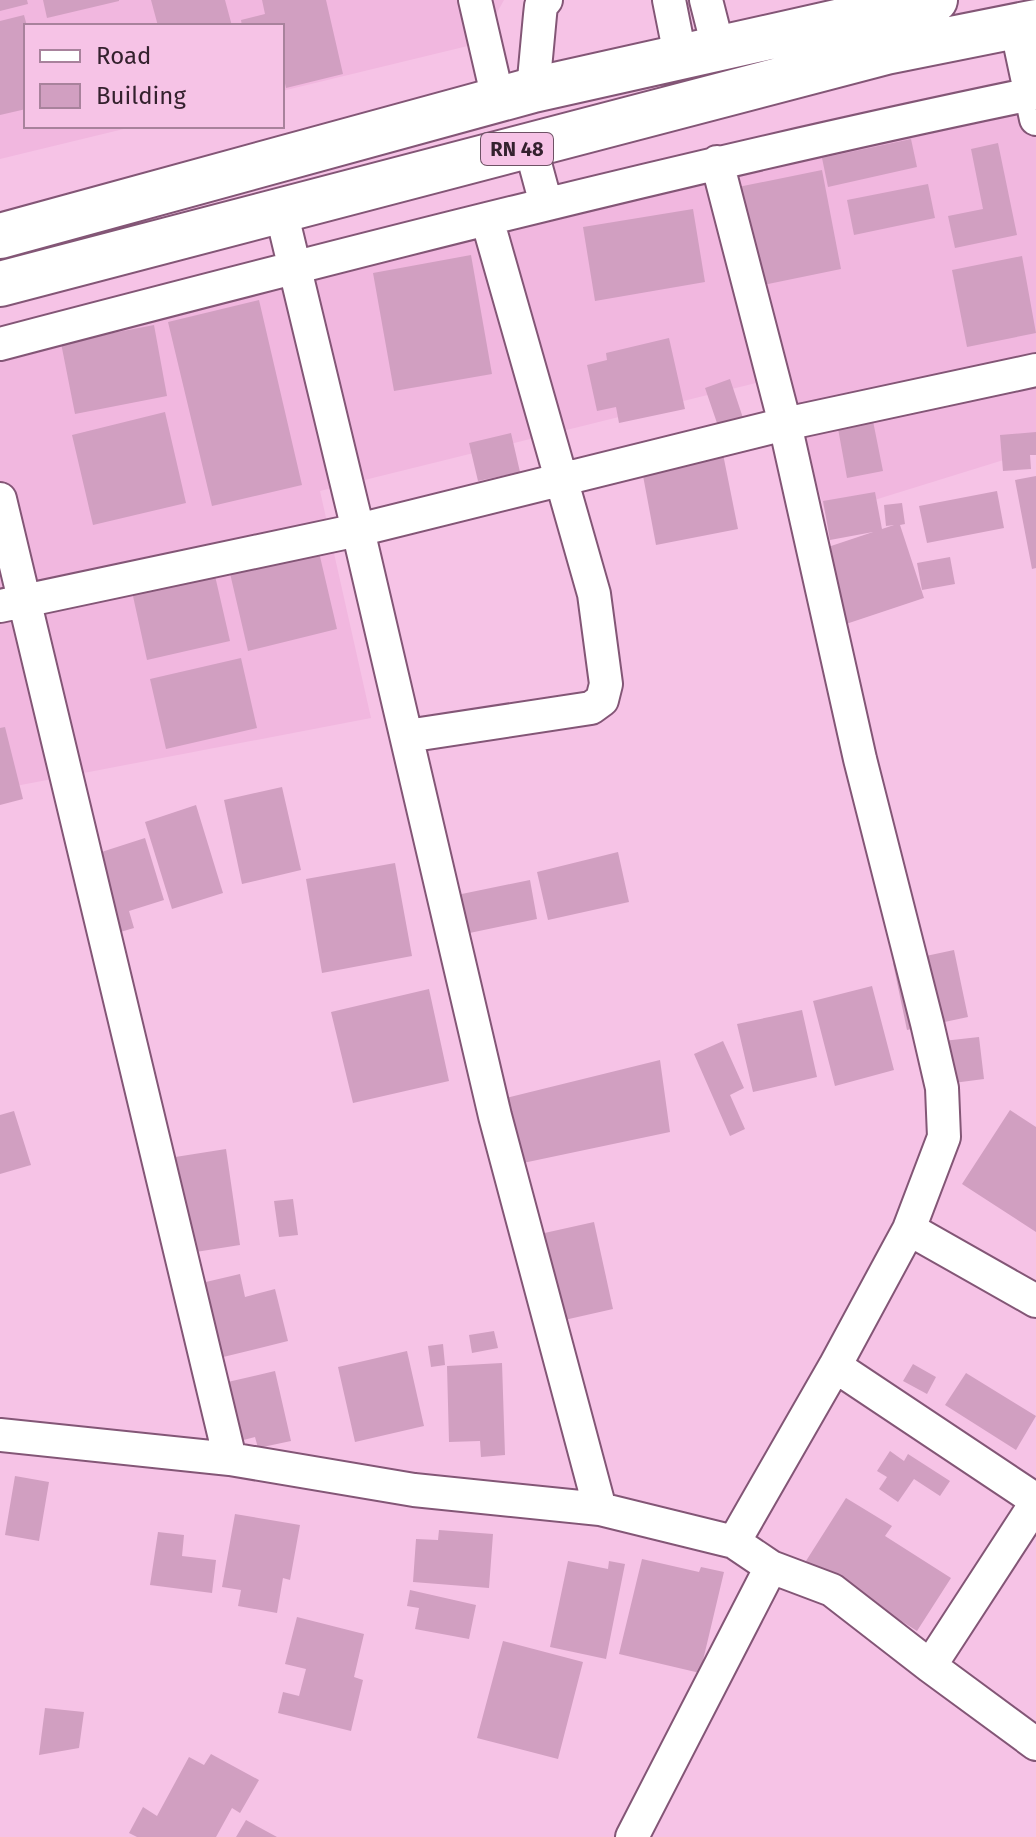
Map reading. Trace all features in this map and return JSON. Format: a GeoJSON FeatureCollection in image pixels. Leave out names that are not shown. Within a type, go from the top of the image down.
{"type":"FeatureCollection","features":[{"type":"Feature","properties":{"kind":"highway","name":"RN 48"},"geometry":{"type":"LineString","coordinates":[[0,236],[515,94],[877,6],[935,0]]}},
{"type":"Feature","properties":{"kind":"highway","name":"RN 48"},"geometry":{"type":"LineString","coordinates":[[0,284],[886,52],[1026,24]]}},
{"type":"Feature","properties":{"kind":"street"},"geometry":{"type":"LineString","coordinates":[[475,0],[515,94]]}},
{"type":"Feature","properties":{"kind":"street"},"geometry":{"type":"LineString","coordinates":[[515,94],[546,0]]}},
{"type":"Feature","properties":{"kind":"street"},"geometry":{"type":"LineString","coordinates":[[669,0],[699,51]]}},
{"type":"Feature","properties":{"kind":"street"},"geometry":{"type":"LineString","coordinates":[[699,51],[706,0]]}},
{"type":"Feature","properties":{"kind":"street"},"geometry":{"type":"LineString","coordinates":[[0,344],[717,162],[1034,102],[1026,24]]}},
{"type":"Feature","properties":{"kind":"street"},"geometry":{"type":"LineString","coordinates":[[530,145],[546,204]]}},
{"type":"Feature","properties":{"kind":"street"},"geometry":{"type":"LineString","coordinates":[[717,162],[785,424],[856,744],[942,1088],[944,1137],[909,1229],[734,1542]]}},
{"type":"Feature","properties":{"kind":"street"},"geometry":{"type":"LineString","coordinates":[[281,211],[495,1116],[600,1509]]}},
{"type":"Feature","properties":{"kind":"street"},"geometry":{"type":"LineString","coordinates":[[407,736],[591,708],[602,700],[606,684],[594,594],[487,219]]}},
{"type":"Feature","properties":{"kind":"street"},"geometry":{"type":"LineString","coordinates":[[12,603],[358,530],[785,424],[1036,370]]}},
{"type":"Feature","properties":{"kind":"street"},"geometry":{"type":"LineString","coordinates":[[0,499],[12,603],[230,1459]]}},
{"type":"Feature","properties":{"kind":"street"},"geometry":{"type":"LineString","coordinates":[[909,1229],[1036,1301]]}},
{"type":"Feature","properties":{"kind":"street"},"geometry":{"type":"LineString","coordinates":[[835,1366],[1036,1501],[930,1666]]}},
{"type":"Feature","properties":{"kind":"street"},"geometry":{"type":"LineString","coordinates":[[0,1435],[230,1459],[414,1490],[600,1509],[734,1542],[771,1567],[832,1590],[1036,1744]]}},
{"type":"Feature","properties":{"kind":"street"},"geometry":{"type":"LineString","coordinates":[[632,1837],[771,1567]]}},
{"type":"Feature","properties":{"kind":"shaded area"},"geometry":{"type":"Polygon","coordinates":[[[0,0],[504,0],[480,43],[284,91],[284,24],[24,24],[24,128],[128,128],[0,159],[0,0]]]}},
{"type":"Feature","properties":{"kind":"shaded area"},"geometry":{"type":"Polygon","coordinates":[[[1036,104],[1036,450],[826,515],[784,376],[320,491],[371,718],[0,789],[0,348],[1036,104]]]}},
{"type":"Feature","properties":{"kind":"building"},"geometry":{"type":"Polygon","coordinates":[[[0,0],[27,0],[28,4],[0,11],[0,0]]]}},
{"type":"Feature","properties":{"kind":"building"},"geometry":{"type":"Polygon","coordinates":[[[43,0],[119,0],[119,1],[47,18],[43,0]]]}},
{"type":"Feature","properties":{"kind":"building"},"geometry":{"type":"Polygon","coordinates":[[[151,0],[225,0],[231,24],[157,24],[151,0]]]}},
{"type":"Feature","properties":{"kind":"building"},"geometry":{"type":"Polygon","coordinates":[[[262,0],[326,0],[343,74],[286,88],[284,24],[242,24],[241,20],[265,14],[262,0]]]}},
{"type":"Feature","properties":{"kind":"building"},"geometry":{"type":"Polygon","coordinates":[[[24,15],[26,24],[24,24],[24,109],[0,115],[0,21],[24,15]]]}},
{"type":"Feature","properties":{"kind":"building"},"geometry":{"type":"Polygon","coordinates":[[[911,139],[917,167],[828,187],[822,158],[911,139]]]}},
{"type":"Feature","properties":{"kind":"building"},"geometry":{"type":"Polygon","coordinates":[[[998,143],[1017,235],[955,248],[948,216],[983,209],[971,149],[998,143]]]}},
{"type":"Feature","properties":{"kind":"building"},"geometry":{"type":"Polygon","coordinates":[[[822,170],[841,269],[758,286],[738,187],[822,170]]]}},
{"type":"Feature","properties":{"kind":"building"},"geometry":{"type":"Polygon","coordinates":[[[928,184],[935,218],[854,235],[847,200],[928,184]]]}},
{"type":"Feature","properties":{"kind":"building"},"geometry":{"type":"Polygon","coordinates":[[[693,209],[705,282],[595,301],[583,227],[693,209]]]}},
{"type":"Feature","properties":{"kind":"building"},"geometry":{"type":"Polygon","coordinates":[[[471,255],[492,374],[394,391],[373,273],[471,255]]]}},
{"type":"Feature","properties":{"kind":"building"},"geometry":{"type":"Polygon","coordinates":[[[1022,256],[1036,333],[967,347],[952,270],[1022,256]]]}},
{"type":"Feature","properties":{"kind":"building"},"geometry":{"type":"Polygon","coordinates":[[[259,300],[302,485],[212,506],[168,322],[259,300]]]}},
{"type":"Feature","properties":{"kind":"building"},"geometry":{"type":"Polygon","coordinates":[[[154,325],[167,396],[75,414],[61,343],[154,325]]]}},
{"type":"Feature","properties":{"kind":"building"},"geometry":{"type":"Polygon","coordinates":[[[669,338],[685,409],[619,423],[616,407],[597,411],[587,365],[607,360],[606,353],[669,338]]]}},
{"type":"Feature","properties":{"kind":"building"},"geometry":{"type":"Polygon","coordinates":[[[730,379],[743,418],[718,426],[705,388],[730,379]]]}},
{"type":"Feature","properties":{"kind":"building"},"geometry":{"type":"Polygon","coordinates":[[[165,412],[186,503],[93,525],[72,435],[165,412]]]}},
{"type":"Feature","properties":{"kind":"building"},"geometry":{"type":"Polygon","coordinates":[[[872,416],[883,471],[847,478],[837,423],[872,416]]]}},
{"type":"Feature","properties":{"kind":"building"},"geometry":{"type":"Polygon","coordinates":[[[1036,432],[1036,455],[1030,455],[1031,469],[1003,471],[1000,435],[1036,432]]]}},
{"type":"Feature","properties":{"kind":"building"},"geometry":{"type":"Polygon","coordinates":[[[511,433],[520,472],[478,481],[469,443],[511,433]]]}},
{"type":"Feature","properties":{"kind":"building"},"geometry":{"type":"Polygon","coordinates":[[[722,449],[738,529],[656,545],[641,465],[722,449]]]}},
{"type":"Feature","properties":{"kind":"building"},"geometry":{"type":"Polygon","coordinates":[[[1036,476],[1036,568],[1032,569],[1015,480],[1036,476]]]}},
{"type":"Feature","properties":{"kind":"building"},"geometry":{"type":"Polygon","coordinates":[[[997,491],[1004,528],[927,543],[919,506],[997,491]]]}},
{"type":"Feature","properties":{"kind":"building"},"geometry":{"type":"Polygon","coordinates":[[[875,492],[882,529],[894,525],[886,526],[884,505],[902,503],[905,524],[900,525],[924,598],[834,628],[810,553],[873,532],[830,540],[823,501],[875,492]]]}},
{"type":"Feature","properties":{"kind":"building"},"geometry":{"type":"Polygon","coordinates":[[[318,548],[337,629],[248,651],[229,569],[318,548]]]}},
{"type":"Feature","properties":{"kind":"building"},"geometry":{"type":"Polygon","coordinates":[[[950,557],[955,584],[922,590],[917,563],[950,557]]]}},
{"type":"Feature","properties":{"kind":"building"},"geometry":{"type":"Polygon","coordinates":[[[213,567],[230,641],[147,660],[131,587],[213,567]]]}},
{"type":"Feature","properties":{"kind":"building"},"geometry":{"type":"Polygon","coordinates":[[[241,658],[257,728],[166,749],[150,679],[241,658]]]}},
{"type":"Feature","properties":{"kind":"building"},"geometry":{"type":"Polygon","coordinates":[[[5,727],[23,799],[0,805],[0,728],[5,727]]]}},
{"type":"Feature","properties":{"kind":"building"},"geometry":{"type":"Polygon","coordinates":[[[282,787],[301,870],[242,884],[224,800],[282,787]]]}},
{"type":"Feature","properties":{"kind":"building"},"geometry":{"type":"Polygon","coordinates":[[[196,805],[223,893],[172,909],[145,822],[196,805]]]}},
{"type":"Feature","properties":{"kind":"building"},"geometry":{"type":"Polygon","coordinates":[[[145,838],[164,900],[129,911],[134,928],[110,935],[86,857],[145,838]]]}},
{"type":"Feature","properties":{"kind":"building"},"geometry":{"type":"Polygon","coordinates":[[[618,852],[629,902],[548,920],[537,872],[618,852]]]}},
{"type":"Feature","properties":{"kind":"building"},"geometry":{"type":"Polygon","coordinates":[[[395,863],[412,956],[322,973],[306,879],[395,863]]]}},
{"type":"Feature","properties":{"kind":"building"},"geometry":{"type":"Polygon","coordinates":[[[530,880],[537,919],[460,935],[452,896],[530,880]]]}},
{"type":"Feature","properties":{"kind":"building"},"geometry":{"type":"Polygon","coordinates":[[[954,950],[968,1017],[907,1030],[893,963],[954,950]]]}},
{"type":"Feature","properties":{"kind":"building"},"geometry":{"type":"Polygon","coordinates":[[[872,986],[894,1070],[835,1086],[813,1001],[872,986]]]}},
{"type":"Feature","properties":{"kind":"building"},"geometry":{"type":"Polygon","coordinates":[[[429,989],[449,1081],[353,1103],[331,1012],[429,989]]]}},
{"type":"Feature","properties":{"kind":"building"},"geometry":{"type":"Polygon","coordinates":[[[802,1010],[817,1077],[753,1092],[737,1024],[802,1010]]]}},
{"type":"Feature","properties":{"kind":"building"},"geometry":{"type":"Polygon","coordinates":[[[979,1037],[984,1079],[938,1085],[934,1042],[979,1037]]]}},
{"type":"Feature","properties":{"kind":"building"},"geometry":{"type":"Polygon","coordinates":[[[723,1041],[744,1088],[730,1095],[745,1129],[730,1136],[694,1054],[723,1041]]]}},
{"type":"Feature","properties":{"kind":"building"},"geometry":{"type":"Polygon","coordinates":[[[660,1060],[670,1132],[523,1163],[506,1098],[660,1060]]]}},
{"type":"Feature","properties":{"kind":"building"},"geometry":{"type":"Polygon","coordinates":[[[1010,1110],[1036,1127],[1036,1232],[962,1184],[1010,1110]]]}},
{"type":"Feature","properties":{"kind":"building"},"geometry":{"type":"Polygon","coordinates":[[[14,1111],[31,1165],[0,1174],[0,1115],[14,1111]]]}},
{"type":"Feature","properties":{"kind":"building"},"geometry":{"type":"Polygon","coordinates":[[[226,1149],[240,1245],[183,1254],[169,1158],[226,1149]]]}},
{"type":"Feature","properties":{"kind":"building"},"geometry":{"type":"Polygon","coordinates":[[[293,1199],[298,1235],[279,1237],[274,1201],[293,1199]]]}},
{"type":"Feature","properties":{"kind":"building"},"geometry":{"type":"Polygon","coordinates":[[[594,1222],[613,1309],[560,1321],[540,1234],[594,1222]]]}},
{"type":"Feature","properties":{"kind":"building"},"geometry":{"type":"Polygon","coordinates":[[[240,1274],[245,1297],[275,1289],[288,1341],[215,1359],[193,1285],[240,1274]]]}},
{"type":"Feature","properties":{"kind":"building"},"geometry":{"type":"Polygon","coordinates":[[[494,1331],[498,1348],[472,1353],[469,1335],[494,1331]]]}},
{"type":"Feature","properties":{"kind":"building"},"geometry":{"type":"Polygon","coordinates":[[[443,1344],[445,1365],[431,1367],[428,1346],[443,1344]]]}},
{"type":"Feature","properties":{"kind":"building"},"geometry":{"type":"Polygon","coordinates":[[[407,1351],[424,1426],[355,1442],[338,1367],[407,1351]]]}},
{"type":"Feature","properties":{"kind":"building"},"geometry":{"type":"Polygon","coordinates":[[[502,1363],[505,1455],[481,1457],[480,1441],[449,1442],[447,1366],[502,1363]]]}},
{"type":"Feature","properties":{"kind":"building"},"geometry":{"type":"Polygon","coordinates":[[[913,1364],[936,1377],[927,1394],[903,1381],[913,1364]]]}},
{"type":"Feature","properties":{"kind":"building"},"geometry":{"type":"Polygon","coordinates":[[[275,1371],[291,1441],[258,1448],[255,1437],[232,1443],[219,1384],[275,1371]]]}},
{"type":"Feature","properties":{"kind":"building"},"geometry":{"type":"Polygon","coordinates":[[[966,1373],[1036,1416],[1016,1450],[945,1405],[966,1373]]]}},
{"type":"Feature","properties":{"kind":"building"},"geometry":{"type":"Polygon","coordinates":[[[890,1451],[904,1461],[908,1454],[950,1481],[940,1496],[914,1479],[898,1502],[879,1489],[887,1477],[877,1471],[890,1451]]]}},
{"type":"Feature","properties":{"kind":"building"},"geometry":{"type":"Polygon","coordinates":[[[15,1476],[49,1482],[39,1541],[5,1535],[15,1476]]]}},
{"type":"Feature","properties":{"kind":"building"},"geometry":{"type":"Polygon","coordinates":[[[846,1498],[892,1526],[885,1536],[951,1578],[917,1631],[806,1561],[846,1498]]]}},
{"type":"Feature","properties":{"kind":"building"},"geometry":{"type":"Polygon","coordinates":[[[235,1514],[300,1525],[290,1580],[283,1578],[277,1613],[238,1606],[241,1590],[222,1587],[235,1514]]]}},
{"type":"Feature","properties":{"kind":"building"},"geometry":{"type":"Polygon","coordinates":[[[439,1530],[493,1534],[489,1588],[413,1582],[416,1539],[438,1540],[439,1530]]]}},
{"type":"Feature","properties":{"kind":"building"},"geometry":{"type":"Polygon","coordinates":[[[158,1532],[184,1535],[182,1556],[216,1560],[212,1593],[150,1585],[158,1532]]]}},
{"type":"Feature","properties":{"kind":"building"},"geometry":{"type":"Polygon","coordinates":[[[642,1559],[699,1572],[701,1567],[724,1572],[700,1673],[619,1654],[642,1559]]]}},
{"type":"Feature","properties":{"kind":"building"},"geometry":{"type":"Polygon","coordinates":[[[568,1561],[608,1569],[609,1561],[625,1564],[606,1659],[550,1647],[568,1561]]]}},
{"type":"Feature","properties":{"kind":"building"},"geometry":{"type":"Polygon","coordinates":[[[410,1590],[476,1605],[469,1639],[415,1629],[419,1608],[407,1606],[410,1590]]]}},
{"type":"Feature","properties":{"kind":"building"},"geometry":{"type":"Polygon","coordinates":[[[297,1617],[364,1634],[354,1677],[363,1680],[351,1731],[278,1713],[283,1692],[299,1696],[306,1669],[285,1664],[297,1617]]]}},
{"type":"Feature","properties":{"kind":"building"},"geometry":{"type":"Polygon","coordinates":[[[503,1641],[583,1662],[558,1759],[477,1738],[503,1641]]]}},
{"type":"Feature","properties":{"kind":"building"},"geometry":{"type":"Polygon","coordinates":[[[45,1708],[84,1712],[79,1748],[39,1755],[45,1708]]]}},
{"type":"Feature","properties":{"kind":"building"},"geometry":{"type":"Polygon","coordinates":[[[211,1754],[259,1780],[240,1813],[232,1808],[216,1837],[137,1837],[129,1833],[143,1807],[157,1816],[189,1757],[204,1765],[211,1754]]]}},
{"type":"Feature","properties":{"kind":"building"},"geometry":{"type":"Polygon","coordinates":[[[246,1820],[277,1837],[236,1837],[246,1820]]]}}]}
